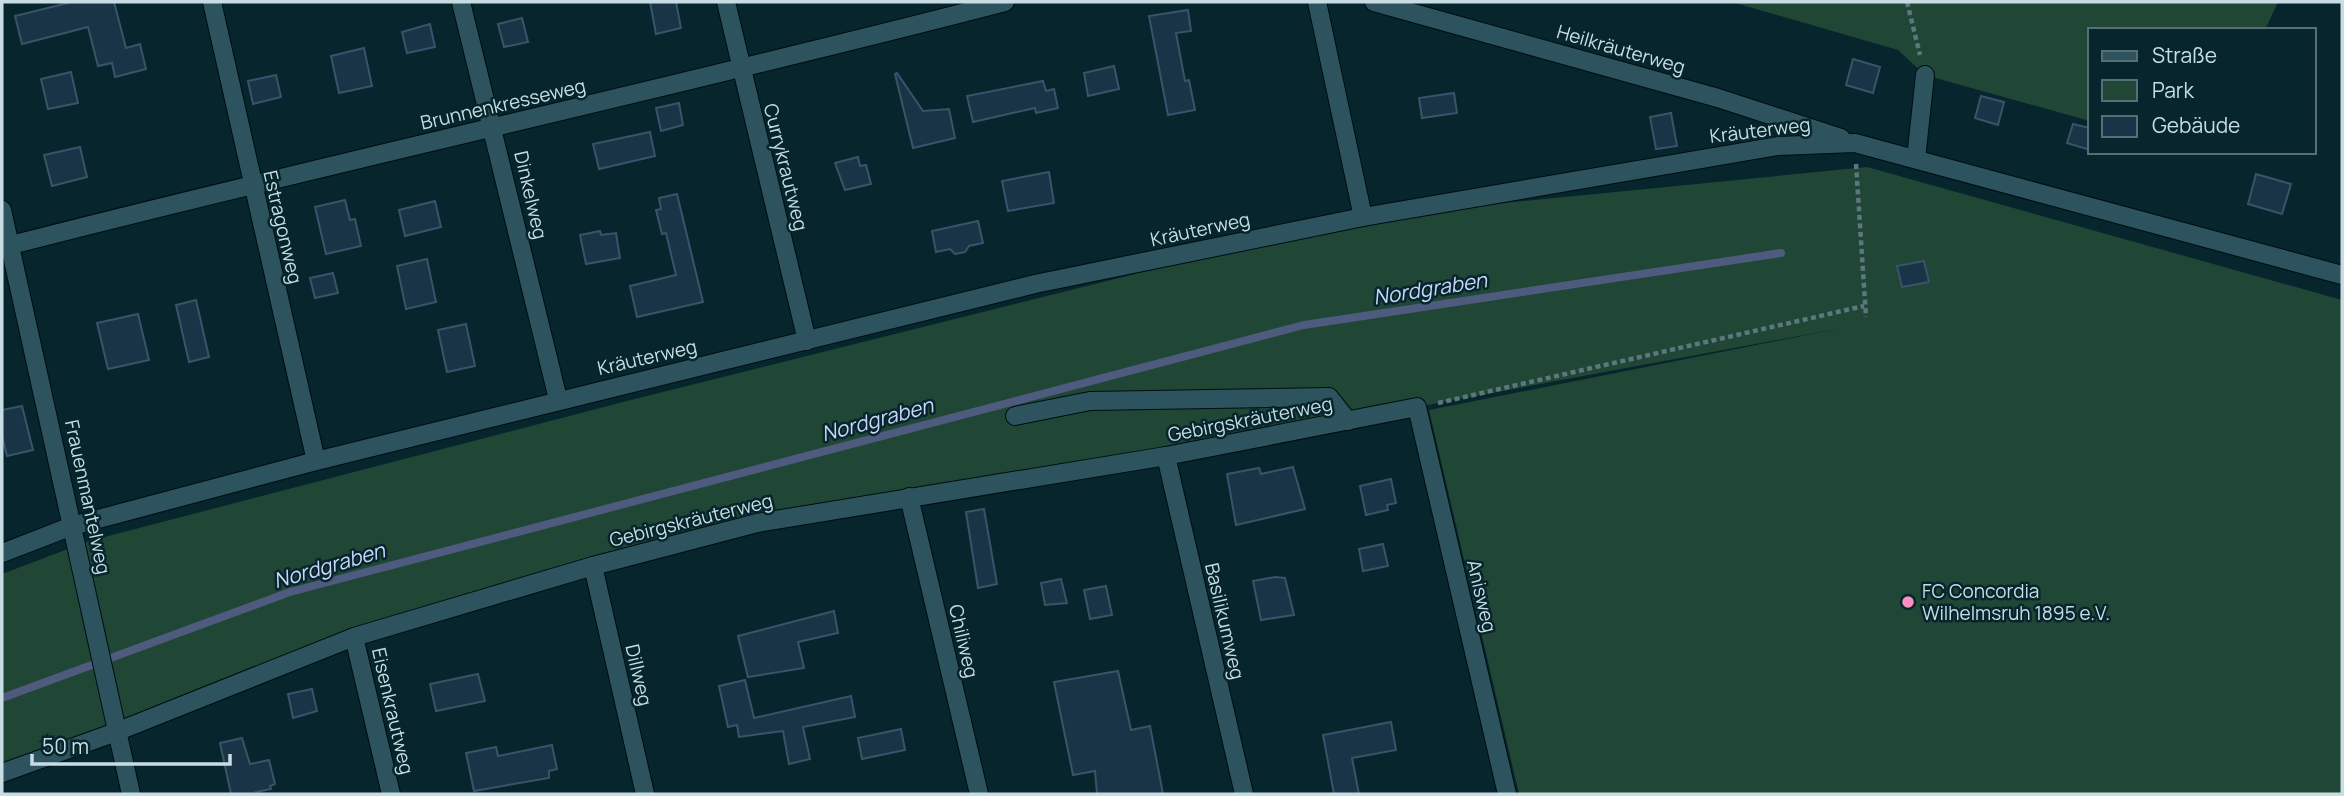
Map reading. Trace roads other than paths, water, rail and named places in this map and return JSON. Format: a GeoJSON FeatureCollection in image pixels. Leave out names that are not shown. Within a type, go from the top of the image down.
{"type":"FeatureCollection","features":[{"type":"Feature","properties":{"kind":"lane","name":"Estragonweg"},"geometry":{"type":"LineString","coordinates":[[212,2],[316,461]]}},
{"type":"Feature","properties":{"kind":"lane","name":"Dinkelweg"},"geometry":{"type":"LineString","coordinates":[[461,2],[494,127],[558,400]]}},
{"type":"Feature","properties":{"kind":"lane","name":"Currykrautweg"},"geometry":{"type":"LineString","coordinates":[[726,2],[740,70],[807,341]]}},
{"type":"Feature","properties":{"kind":"lane","name":"Brunnenkresseweg"},"geometry":{"type":"LineString","coordinates":[[10,245],[251,183],[740,70],[1005,2]]}},
{"type":"Feature","properties":{"kind":"lane"},"geometry":{"type":"LineString","coordinates":[[1317,2],[1363,217]]}},
{"type":"Feature","properties":{"kind":"lane","name":"Heilkräuterweg"},"geometry":{"type":"LineString","coordinates":[[1374,2],[1718,98],[1854,143]]}},
{"type":"Feature","properties":{"kind":"lane"},"geometry":{"type":"LineString","coordinates":[[1916,159],[1925,75]]}},
{"type":"Feature","properties":{"kind":"lane","name":"Kräuterweg"},"geometry":{"type":"LineString","coordinates":[[2,553],[72,526],[316,461],[1035,284],[1363,217],[1778,146],[1854,143],[2342,275]]}},
{"type":"Feature","properties":{"kind":"lane","name":"Frauenmantelweg"},"geometry":{"type":"LineString","coordinates":[[2,210],[131,794]]}},
{"type":"Feature","properties":{"kind":"lane"},"geometry":{"type":"LineString","coordinates":[[1015,416],[1090,401],[1329,397],[1348,421]]}},
{"type":"Feature","properties":{"kind":"lane","name":"Gebirgskräuterweg"},"geometry":{"type":"LineString","coordinates":[[2,773],[115,727],[354,637],[593,566],[757,523],[1166,456],[1417,407]]}},
{"type":"Feature","properties":{"kind":"lane","name":"Anisweg"},"geometry":{"type":"LineString","coordinates":[[1417,407],[1507,794]]}},
{"type":"Feature","properties":{"kind":"lane","name":"Basilikumweg"},"geometry":{"type":"LineString","coordinates":[[1166,456],[1244,794]]}},
{"type":"Feature","properties":{"kind":"lane","name":"Chiliweg"},"geometry":{"type":"LineString","coordinates":[[909,497],[979,794]]}},
{"type":"Feature","properties":{"kind":"lane","name":"Dillweg"},"geometry":{"type":"LineString","coordinates":[[593,566],[645,794]]}},
{"type":"Feature","properties":{"kind":"lane","name":"Eisenkrautweg"},"geometry":{"type":"LineString","coordinates":[[354,637],[391,794]]}},
{"type":"Feature","properties":{"kind":"waterway","name":"Nordgraben"},"geometry":{"type":"LineString","coordinates":[[2,698],[290,592],[1304,325],[1781,253]]}},
{"type":"Feature","properties":{"kind":"place","name":"FC Concordia Wilhelmsruh 1895 e.V."},"geometry":{"type":"Point","coordinates":[1908,602]}}]}
